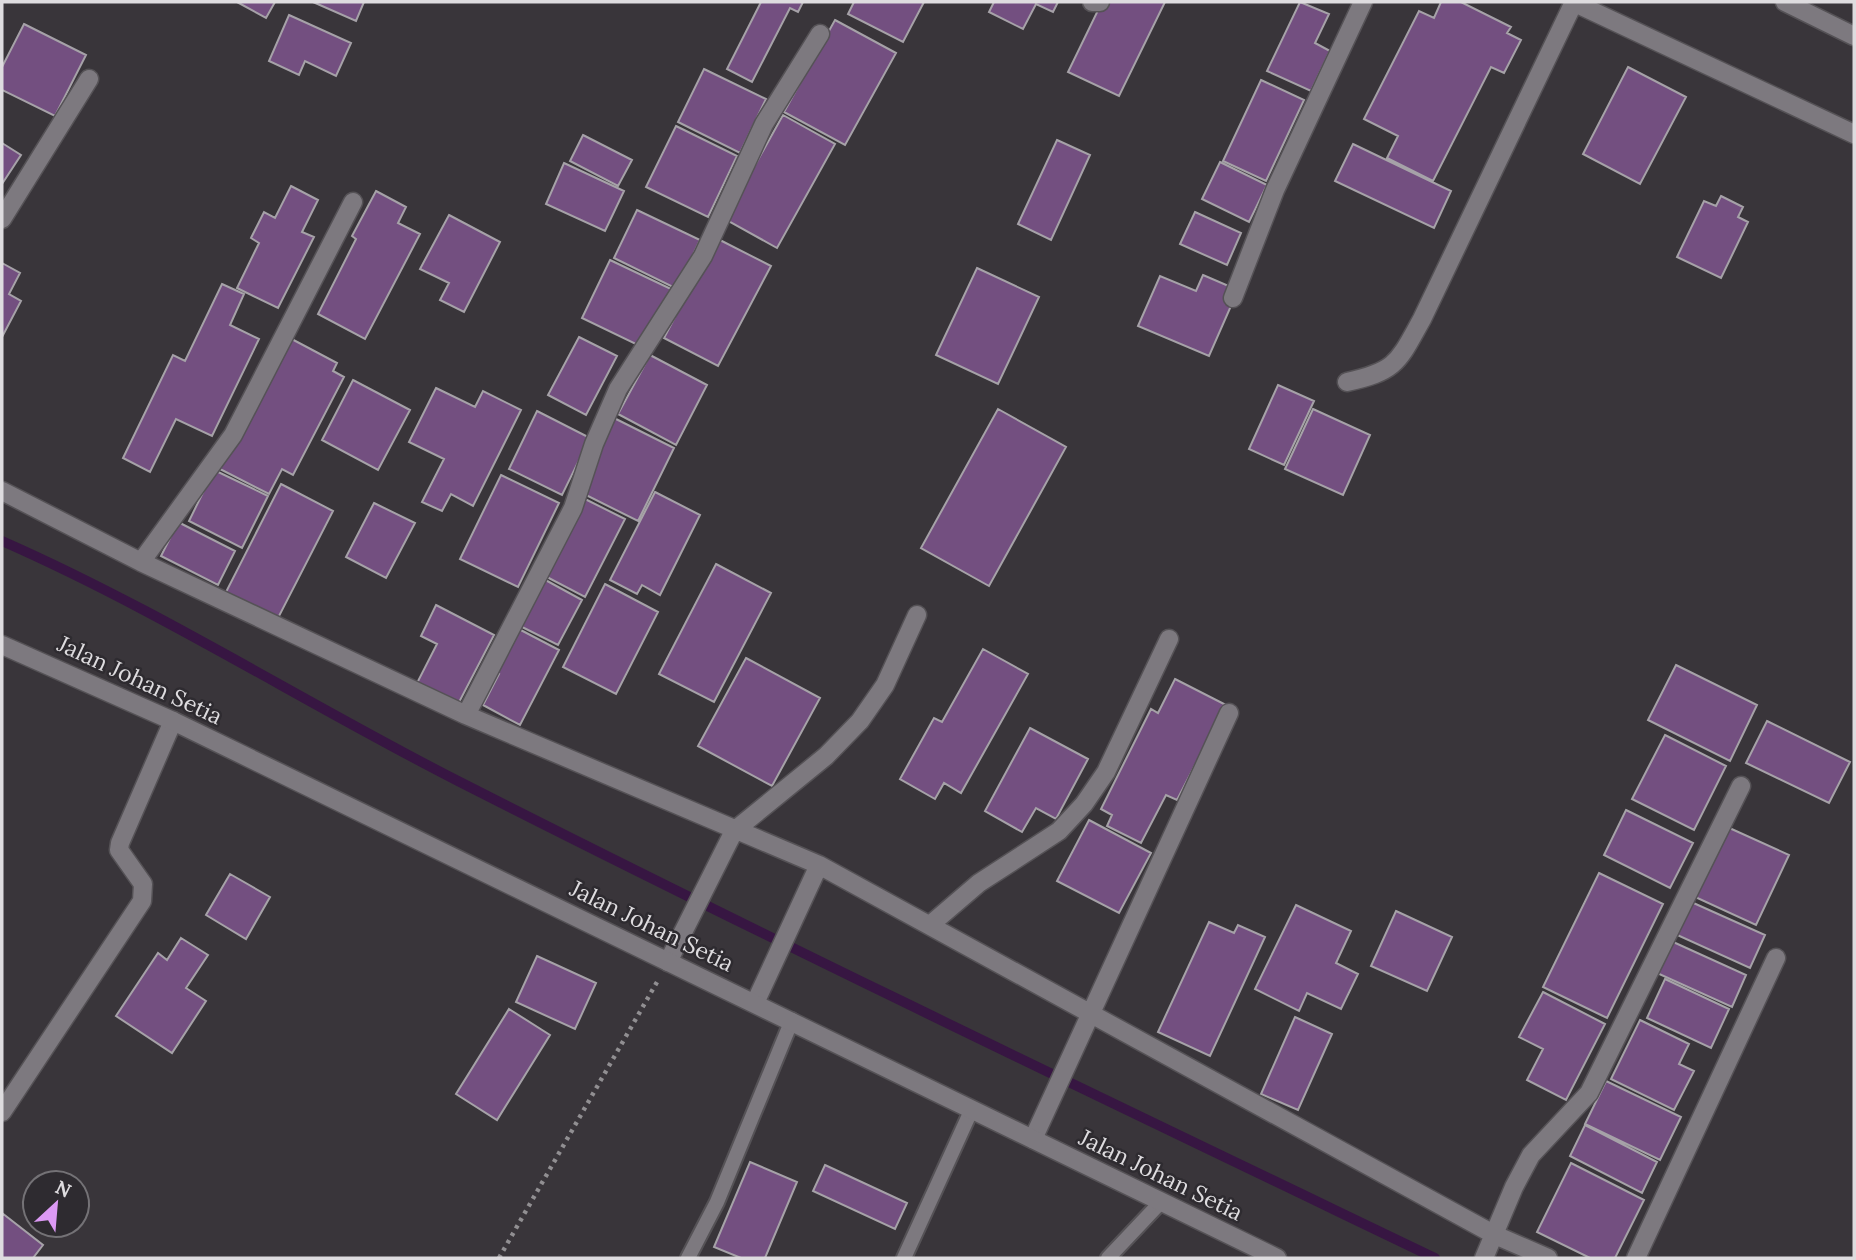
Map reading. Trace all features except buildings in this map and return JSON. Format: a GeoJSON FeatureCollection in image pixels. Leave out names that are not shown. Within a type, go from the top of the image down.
{"type":"FeatureCollection","features":[{"type":"Feature","properties":{"kind":"street"},"geometry":{"type":"LineString","coordinates":[[1092,2],[1100,2]]}},
{"type":"Feature","properties":{"kind":"street"},"geometry":{"type":"LineString","coordinates":[[1233,298],[1275,190],[1363,2]]}},
{"type":"Feature","properties":{"kind":"street"},"geometry":{"type":"LineString","coordinates":[[1347,382],[1379,375],[1399,361],[1422,319],[1574,2],[1854,134]]}},
{"type":"Feature","properties":{"kind":"street"},"geometry":{"type":"LineString","coordinates":[[1785,2],[1854,36]]}},
{"type":"Feature","properties":{"kind":"street"},"geometry":{"type":"LineString","coordinates":[[466,715],[573,508],[594,444],[618,389],[703,256],[764,124],[820,34]]}},
{"type":"Feature","properties":{"kind":"street"},"geometry":{"type":"LineString","coordinates":[[2,219],[89,79]]}},
{"type":"Feature","properties":{"kind":"street"},"geometry":{"type":"LineString","coordinates":[[141,562],[233,435],[353,202]]}},
{"type":"Feature","properties":{"kind":"street"},"geometry":{"type":"LineString","coordinates":[[2,491],[141,562],[466,715],[819,865],[1495,1235],[1548,1258]]}},
{"type":"Feature","properties":{"kind":"street"},"geometry":{"type":"LineString","coordinates":[[668,962],[734,831],[826,756],[860,721],[885,685],[917,615]]}},
{"type":"Feature","properties":{"kind":"street"},"geometry":{"type":"LineString","coordinates":[[930,925],[979,883],[1059,831],[1084,804],[1106,772],[1169,639]]}},
{"type":"Feature","properties":{"kind":"street","name":"Jalan Johan Setia"},"geometry":{"type":"LineString","coordinates":[[2,645],[173,721],[1277,1258]]}},
{"type":"Feature","properties":{"kind":"street"},"geometry":{"type":"LineString","coordinates":[[1033,1139],[1229,713]]}},
{"type":"Feature","properties":{"kind":"street"},"geometry":{"type":"LineString","coordinates":[[2,1112],[142,901],[143,884],[119,850],[120,843],[173,721]]}},
{"type":"Feature","properties":{"kind":"street"},"geometry":{"type":"LineString","coordinates":[[1485,1257],[1514,1187],[1531,1155],[1589,1093],[1741,786]]}},
{"type":"Feature","properties":{"kind":"street"},"geometry":{"type":"LineString","coordinates":[[755,1003],[819,865]]}},
{"type":"Feature","properties":{"kind":"street"},"geometry":{"type":"LineString","coordinates":[[1636,1258],[1776,958]]}},
{"type":"Feature","properties":{"kind":"lane"},"geometry":{"type":"LineString","coordinates":[[688,1258],[717,1202],[792,1020]]}},
{"type":"Feature","properties":{"kind":"lane"},"geometry":{"type":"LineString","coordinates":[[904,1258],[971,1111]]}},
{"type":"Feature","properties":{"kind":"lane"},"geometry":{"type":"LineString","coordinates":[[1108,1258],[1160,1203]]}},
{"type":"Feature","properties":{"kind":"path"},"geometry":{"type":"LineString","coordinates":[[499,1258],[668,962]]}},
{"type":"Feature","properties":{"kind":"waterway"},"geometry":{"type":"LineString","coordinates":[[2,541],[118,597],[401,751],[579,842],[1435,1258]]}}]}
